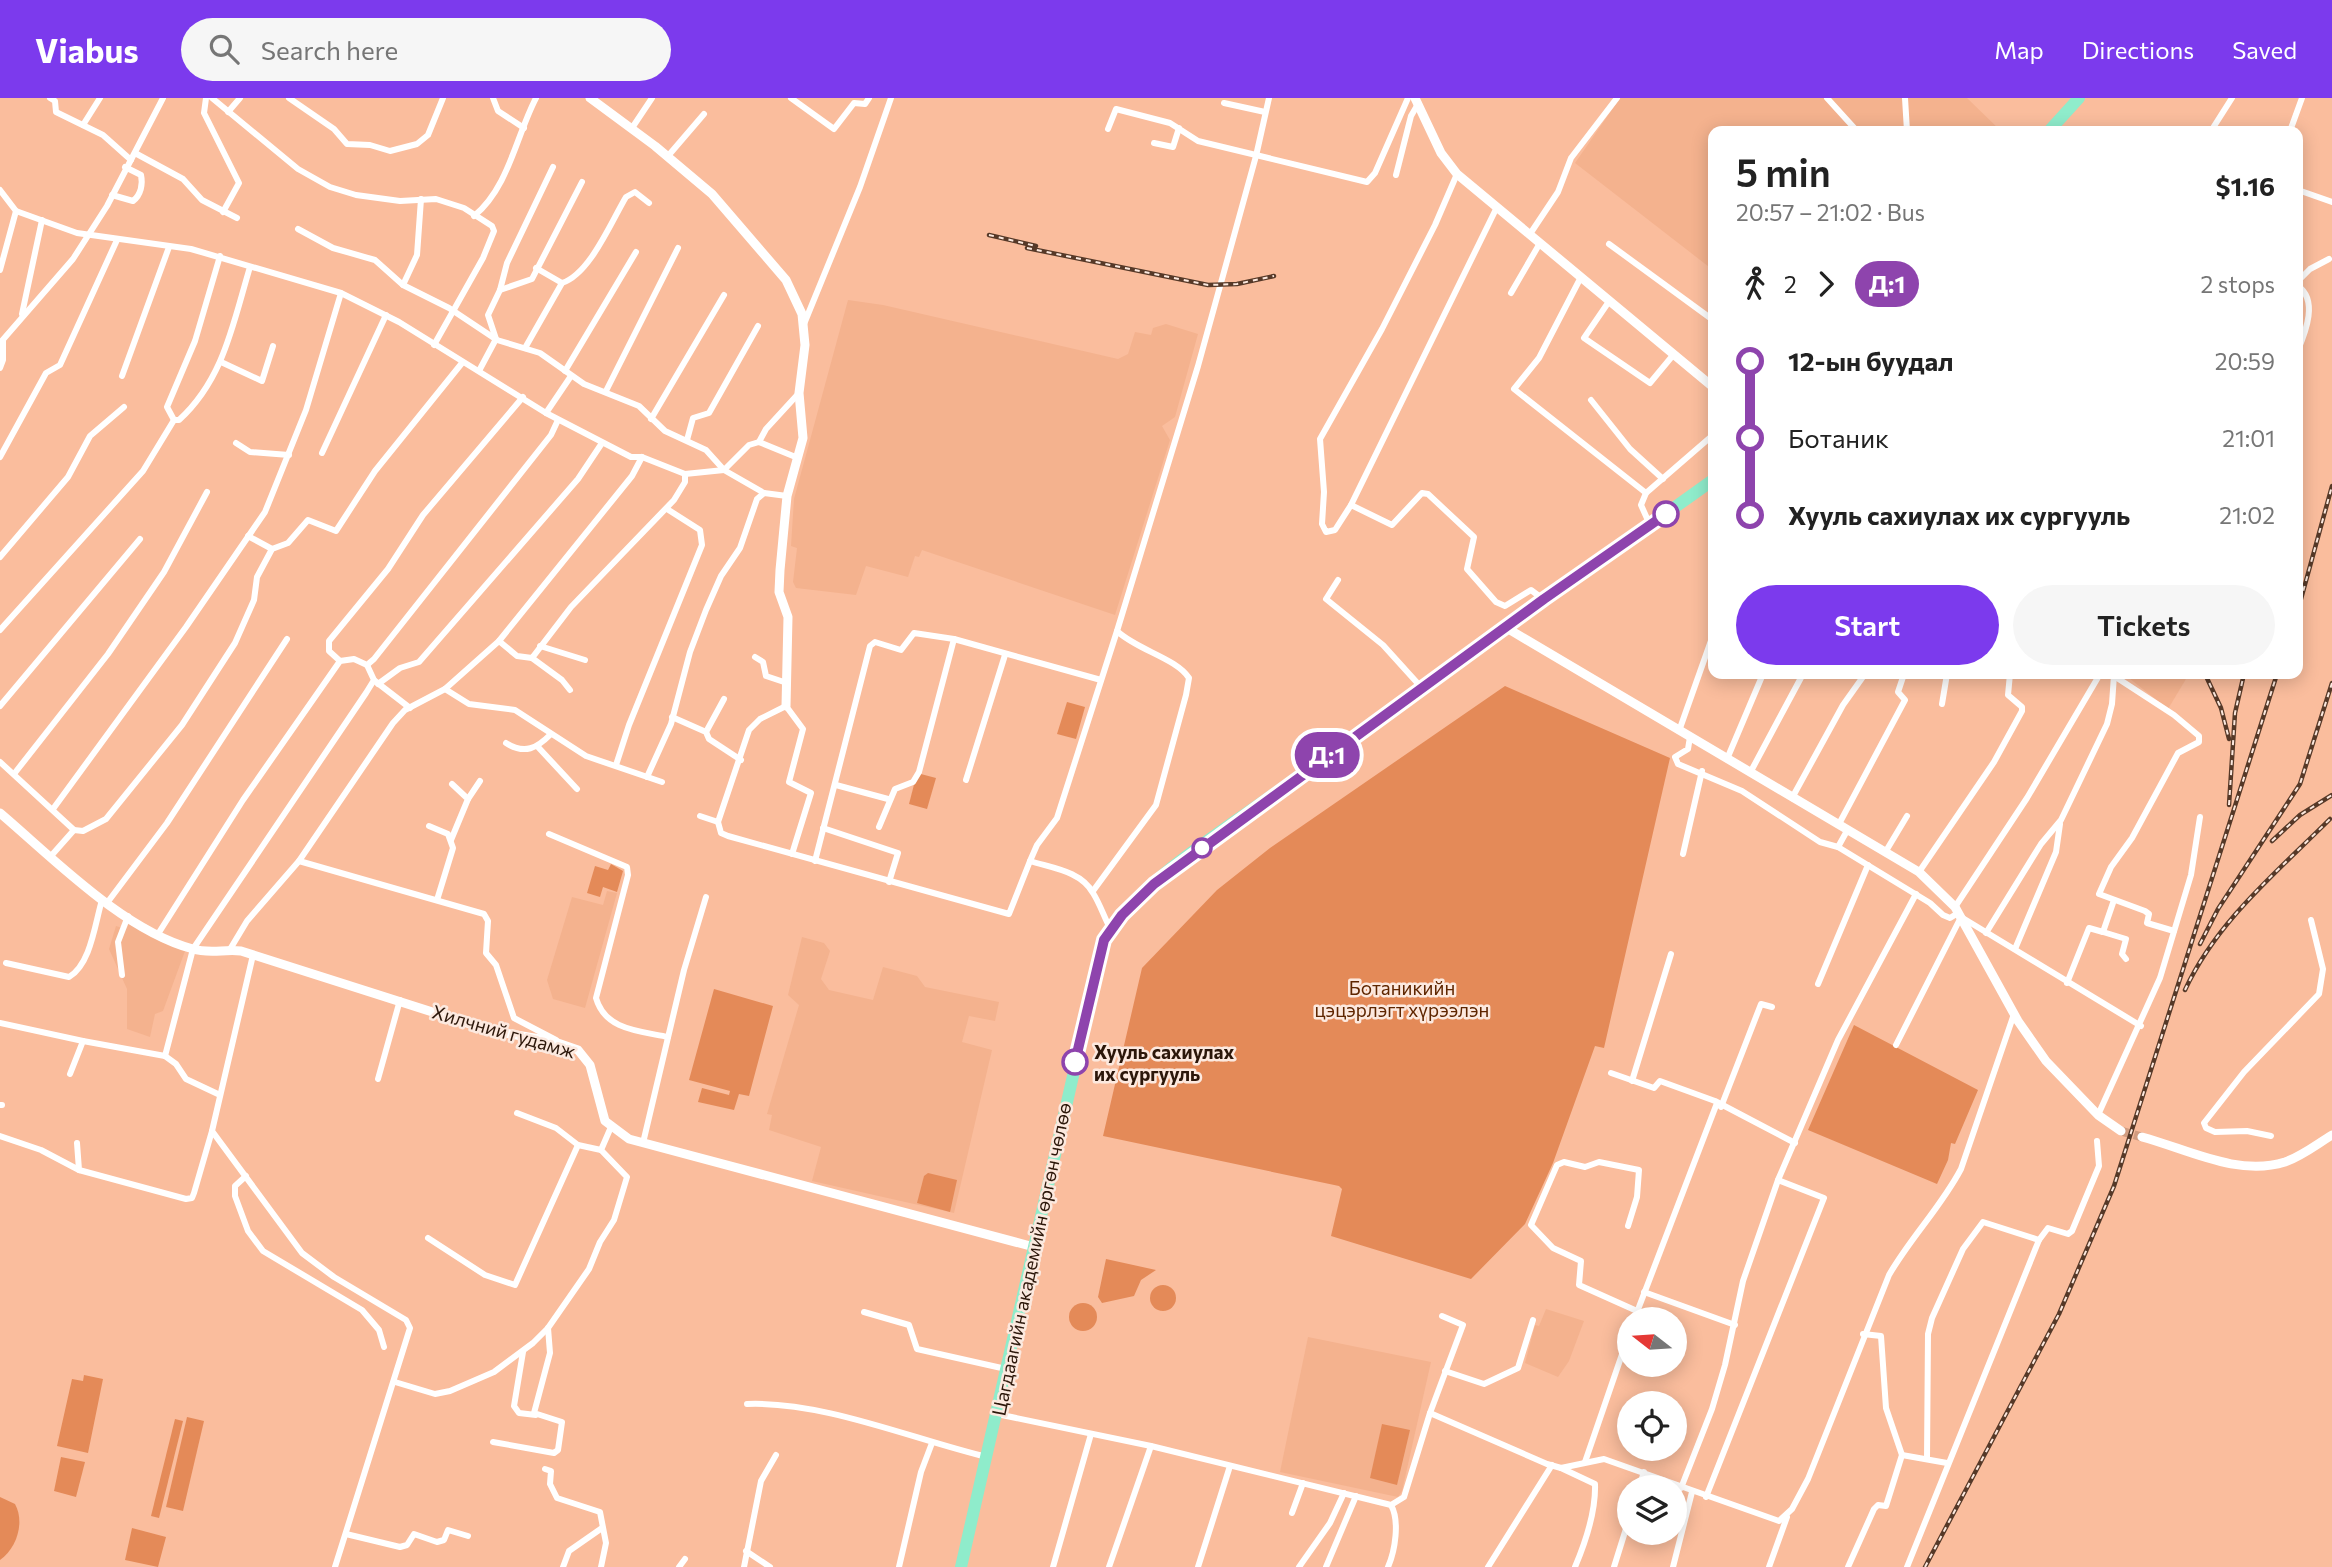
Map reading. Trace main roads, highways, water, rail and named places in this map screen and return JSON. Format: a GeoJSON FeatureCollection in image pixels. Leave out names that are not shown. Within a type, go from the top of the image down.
{"type":"FeatureCollection","features":[{"type":"Feature","properties":{"kind":"highway"},"geometry":{"type":"LineString","coordinates":[[2053,126],[2078,98]]}},
{"type":"Feature","properties":{"kind":"highway","name":"Цагдаагийн академийн өргөн чөлөө"},"geometry":{"type":"LineString","coordinates":[[961,1567],[1095,974],[1110,928],[1154,884],[1421,687],[1708,484]]}},
{"type":"Feature","properties":{"kind":"main road"},"geometry":{"type":"LineString","coordinates":[[591,98],[668,156],[712,194],[774,264],[793,293],[804,324],[799,393],[804,429],[788,496],[779,592],[788,617],[786,706]]}},
{"type":"Feature","properties":{"kind":"main road"},"geometry":{"type":"LineString","coordinates":[[1416,101],[1441,153],[1457,174],[1708,383]]}},
{"type":"Feature","properties":{"kind":"main road"},"geometry":{"type":"LineString","coordinates":[[1505,627],[1919,872],[1940,890],[1958,912],[2014,1014],[2046,1061],[2098,1115],[2121,1130]]}},
{"type":"Feature","properties":{"kind":"main road","name":"Хилчний гудамж"},"geometry":{"type":"LineString","coordinates":[[0,813],[105,901],[158,934],[193,949],[253,955],[492,1031],[560,1043],[578,1050],[588,1060],[601,1111],[611,1127],[625,1137],[1034,1247]]}},
{"type":"Feature","properties":{"kind":"main road"},"geometry":{"type":"LineString","coordinates":[[2143,1137],[2230,1163],[2257,1167],[2291,1160],[2332,1135]]}},
{"type":"Feature","properties":{"kind":"tunnel"},"geometry":{"type":"LineString","coordinates":[[2121,1131],[2142,1137]]}},
{"type":"Feature","properties":{"kind":"railway"},"geometry":{"type":"LineString","coordinates":[[989,235],[1036,246]]}},
{"type":"Feature","properties":{"kind":"railway"},"geometry":{"type":"LineString","coordinates":[[1027,248],[1208,285],[1237,284],[1274,276]]}},
{"type":"Feature","properties":{"kind":"railway"},"geometry":{"type":"LineString","coordinates":[[2303,592],[2332,486]]}},
{"type":"Feature","properties":{"kind":"railway"},"geometry":{"type":"LineString","coordinates":[[2207,679],[2221,708],[2229,739]]}},
{"type":"Feature","properties":{"kind":"railway"},"geometry":{"type":"LineString","coordinates":[[2229,805],[2235,713],[2243,679]]}},
{"type":"Feature","properties":{"kind":"railway"},"geometry":{"type":"LineString","coordinates":[[1925,1567],[2059,1314],[2114,1186],[2275,679]]}},
{"type":"Feature","properties":{"kind":"railway"},"geometry":{"type":"LineString","coordinates":[[2200,944],[2218,909],[2300,784],[2332,683]]}},
{"type":"Feature","properties":{"kind":"railway"},"geometry":{"type":"LineString","coordinates":[[2272,841],[2300,815],[2332,795]]}},
{"type":"Feature","properties":{"kind":"railway"},"geometry":{"type":"LineString","coordinates":[[2185,990],[2198,965],[2231,920],[2269,878],[2330,819]]}},
{"type":"Feature","properties":{"kind":"place","name":"Хууль сахиулах их сургууль"},"geometry":{"type":"Point","coordinates":[1075,1062]}},
{"type":"Feature","properties":{"kind":"park label","name":"Ботаникийн цэцэрлэгт хүрээлэн"},"geometry":{"type":"Point","coordinates":[1402,998]}}]}
